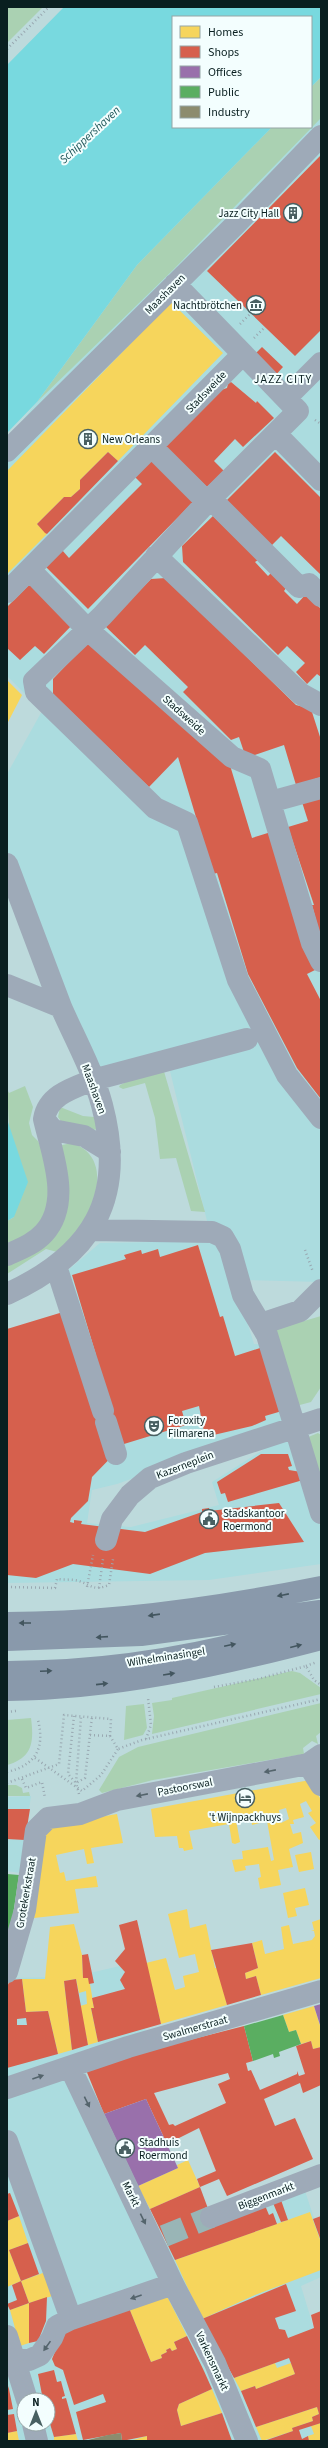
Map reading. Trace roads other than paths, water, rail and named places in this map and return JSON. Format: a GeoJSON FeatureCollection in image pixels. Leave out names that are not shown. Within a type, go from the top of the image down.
{"type":"FeatureCollection","features":[{"type":"Feature","properties":{"kind":"main road"},"geometry":{"type":"LineString","coordinates":[[7,1623],[137,1618],[264,1599],[321,1587]]}},
{"type":"Feature","properties":{"kind":"main road"},"geometry":{"type":"LineString","coordinates":[[7,1640],[141,1635],[321,1610]]}},
{"type":"Feature","properties":{"kind":"main road","name":"Wilhelminasingel"},"geometry":{"type":"LineString","coordinates":[[7,1672],[76,1670],[198,1652],[284,1632],[321,1620]]}},
{"type":"Feature","properties":{"kind":"main road","name":"Wilhelminasingel"},"geometry":{"type":"LineString","coordinates":[[7,1690],[56,1688],[138,1679],[227,1663],[321,1639]]}},
{"type":"Feature","properties":{"kind":"street","name":"Maashaven"},"geometry":{"type":"LineString","coordinates":[[7,451],[321,136]]}},
{"type":"Feature","properties":{"kind":"street"},"geometry":{"type":"LineString","coordinates":[[175,284],[298,411],[156,556],[88,630],[34,681],[36,692],[155,808],[187,823],[238,980],[287,1075],[321,1118]]}},
{"type":"Feature","properties":{"kind":"street","name":"Stadsweide"},"geometry":{"type":"LineString","coordinates":[[7,592],[243,354]]}},
{"type":"Feature","properties":{"kind":"street"},"geometry":{"type":"LineString","coordinates":[[286,398],[321,363]]}},
{"type":"Feature","properties":{"kind":"street"},"geometry":{"type":"LineString","coordinates":[[281,428],[321,480]]}},
{"type":"Feature","properties":{"kind":"street"},"geometry":{"type":"LineString","coordinates":[[152,447],[299,587],[309,584],[321,596]]}},
{"type":"Feature","properties":{"kind":"street"},"geometry":{"type":"LineString","coordinates":[[156,556],[302,694],[318,699]]}},
{"type":"Feature","properties":{"kind":"street","name":"Stadsweide"},"geometry":{"type":"LineString","coordinates":[[30,570],[88,630],[232,757],[260,769],[312,943],[321,961]]}},
{"type":"Feature","properties":{"kind":"street"},"geometry":{"type":"LineString","coordinates":[[270,802],[321,788]]}},
{"type":"Feature","properties":{"kind":"street","name":"Maashaven"},"geometry":{"type":"LineString","coordinates":[[7,864],[61,1007],[102,1104],[110,1152],[106,1191],[92,1230],[68,1258],[32,1283],[7,1294]]}},
{"type":"Feature","properties":{"kind":"street"},"geometry":{"type":"LineString","coordinates":[[7,986],[61,1007]]}},
{"type":"Feature","properties":{"kind":"street"},"geometry":{"type":"LineString","coordinates":[[7,1255],[32,1243],[44,1233],[53,1219],[59,1201],[60,1191],[44,1119],[46,1108],[54,1099],[69,1089],[93,1080],[247,1038]]}},
{"type":"Feature","properties":{"kind":"street"},"geometry":{"type":"LineString","coordinates":[[44,1119],[53,1130],[84,1136],[110,1152]]}},
{"type":"Feature","properties":{"kind":"street"},"geometry":{"type":"LineString","coordinates":[[92,1230],[212,1232],[223,1237],[230,1249],[243,1294],[267,1335],[321,1513]]}},
{"type":"Feature","properties":{"kind":"street"},"geometry":{"type":"LineString","coordinates":[[56,1266],[116,1454]]}},
{"type":"Feature","properties":{"kind":"street"},"geometry":{"type":"LineString","coordinates":[[261,1324],[300,1312],[321,1290]]}},
{"type":"Feature","properties":{"kind":"street","name":"Kazerneplein"},"geometry":{"type":"LineString","coordinates":[[106,1540],[112,1519],[130,1495],[150,1478],[186,1463],[321,1419]]}},
{"type":"Feature","properties":{"kind":"street"},"geometry":{"type":"LineString","coordinates":[[314,1760],[321,1785]]}},
{"type":"Feature","properties":{"kind":"street","name":"Pastoorswal"},"geometry":{"type":"LineString","coordinates":[[48,1818],[80,1814],[117,1800],[314,1760]]}},
{"type":"Feature","properties":{"kind":"street","name":"Grotekerkstraat"},"geometry":{"type":"LineString","coordinates":[[7,1972],[25,1910],[36,1830],[48,1818]]}},
{"type":"Feature","properties":{"kind":"street","name":"Swalmerstraat"},"geometry":{"type":"LineString","coordinates":[[70,2067],[321,1991]]}},
{"type":"Feature","properties":{"kind":"street"},"geometry":{"type":"LineString","coordinates":[[7,2088],[70,2067]]}},
{"type":"Feature","properties":{"kind":"street","name":"Markt"},"geometry":{"type":"LineString","coordinates":[[70,2067],[159,2238],[173,2284]]}},
{"type":"Feature","properties":{"kind":"street"},"geometry":{"type":"LineString","coordinates":[[9,2151],[70,2319]]}},
{"type":"Feature","properties":{"kind":"street","name":"Biggenmarkt"},"geometry":{"type":"LineString","coordinates":[[211,2217],[321,2175]]}},
{"type":"Feature","properties":{"kind":"street"},"geometry":{"type":"LineString","coordinates":[[15,2360],[29,2360],[40,2355],[52,2338],[57,2326],[70,2319],[173,2284]]}},
{"type":"Feature","properties":{"kind":"street","name":"Varkensmarkt"},"geometry":{"type":"LineString","coordinates":[[173,2284],[215,2363],[247,2441]]}},
{"type":"Feature","properties":{"kind":"street"},"geometry":{"type":"LineString","coordinates":[[7,2336],[25,2392]]}},
{"type":"Feature","properties":{"kind":"water","name":"Schippershaven"},"geometry":{"type":"Polygon","coordinates":[[[64,7],[321,7],[321,77],[312,86],[312,16],[172,16],[172,128],[271,128],[137,265],[37,402],[7,433],[7,65],[64,7]]]}},
{"type":"Feature","properties":{"kind":"water"},"geometry":{"type":"Polygon","coordinates":[[[7,1119],[28,1182],[14,1217],[7,1221],[7,1119]]]}},
{"type":"Feature","properties":{"kind":"tunnel"},"geometry":{"type":"LineString","coordinates":[[164,2236],[211,2217]]}},
{"type":"Feature","properties":{"kind":"place","name":"Jazz City Hall"},"geometry":{"type":"Point","coordinates":[293,213]}},
{"type":"Feature","properties":{"kind":"place","name":"Nachtbrötchen"},"geometry":{"type":"Point","coordinates":[256,305]}},
{"type":"Feature","properties":{"kind":"place","name":"New Orleans"},"geometry":{"type":"Point","coordinates":[88,439]}},
{"type":"Feature","properties":{"kind":"place","name":"Foroxity Filmarena"},"geometry":{"type":"Point","coordinates":[154,1426]}},
{"type":"Feature","properties":{"kind":"place","name":"Stadskantoor Roermond"},"geometry":{"type":"Point","coordinates":[209,1519]}},
{"type":"Feature","properties":{"kind":"place","name":"'t Wijnpackhuys"},"geometry":{"type":"Point","coordinates":[245,1798]}},
{"type":"Feature","properties":{"kind":"place","name":"Stadhuis Roermond"},"geometry":{"type":"Point","coordinates":[125,2148]}},
{"type":"Feature","properties":{"kind":"district","name":"JAZZ CITY"},"geometry":{"type":"Point","coordinates":[283,379]}}]}
